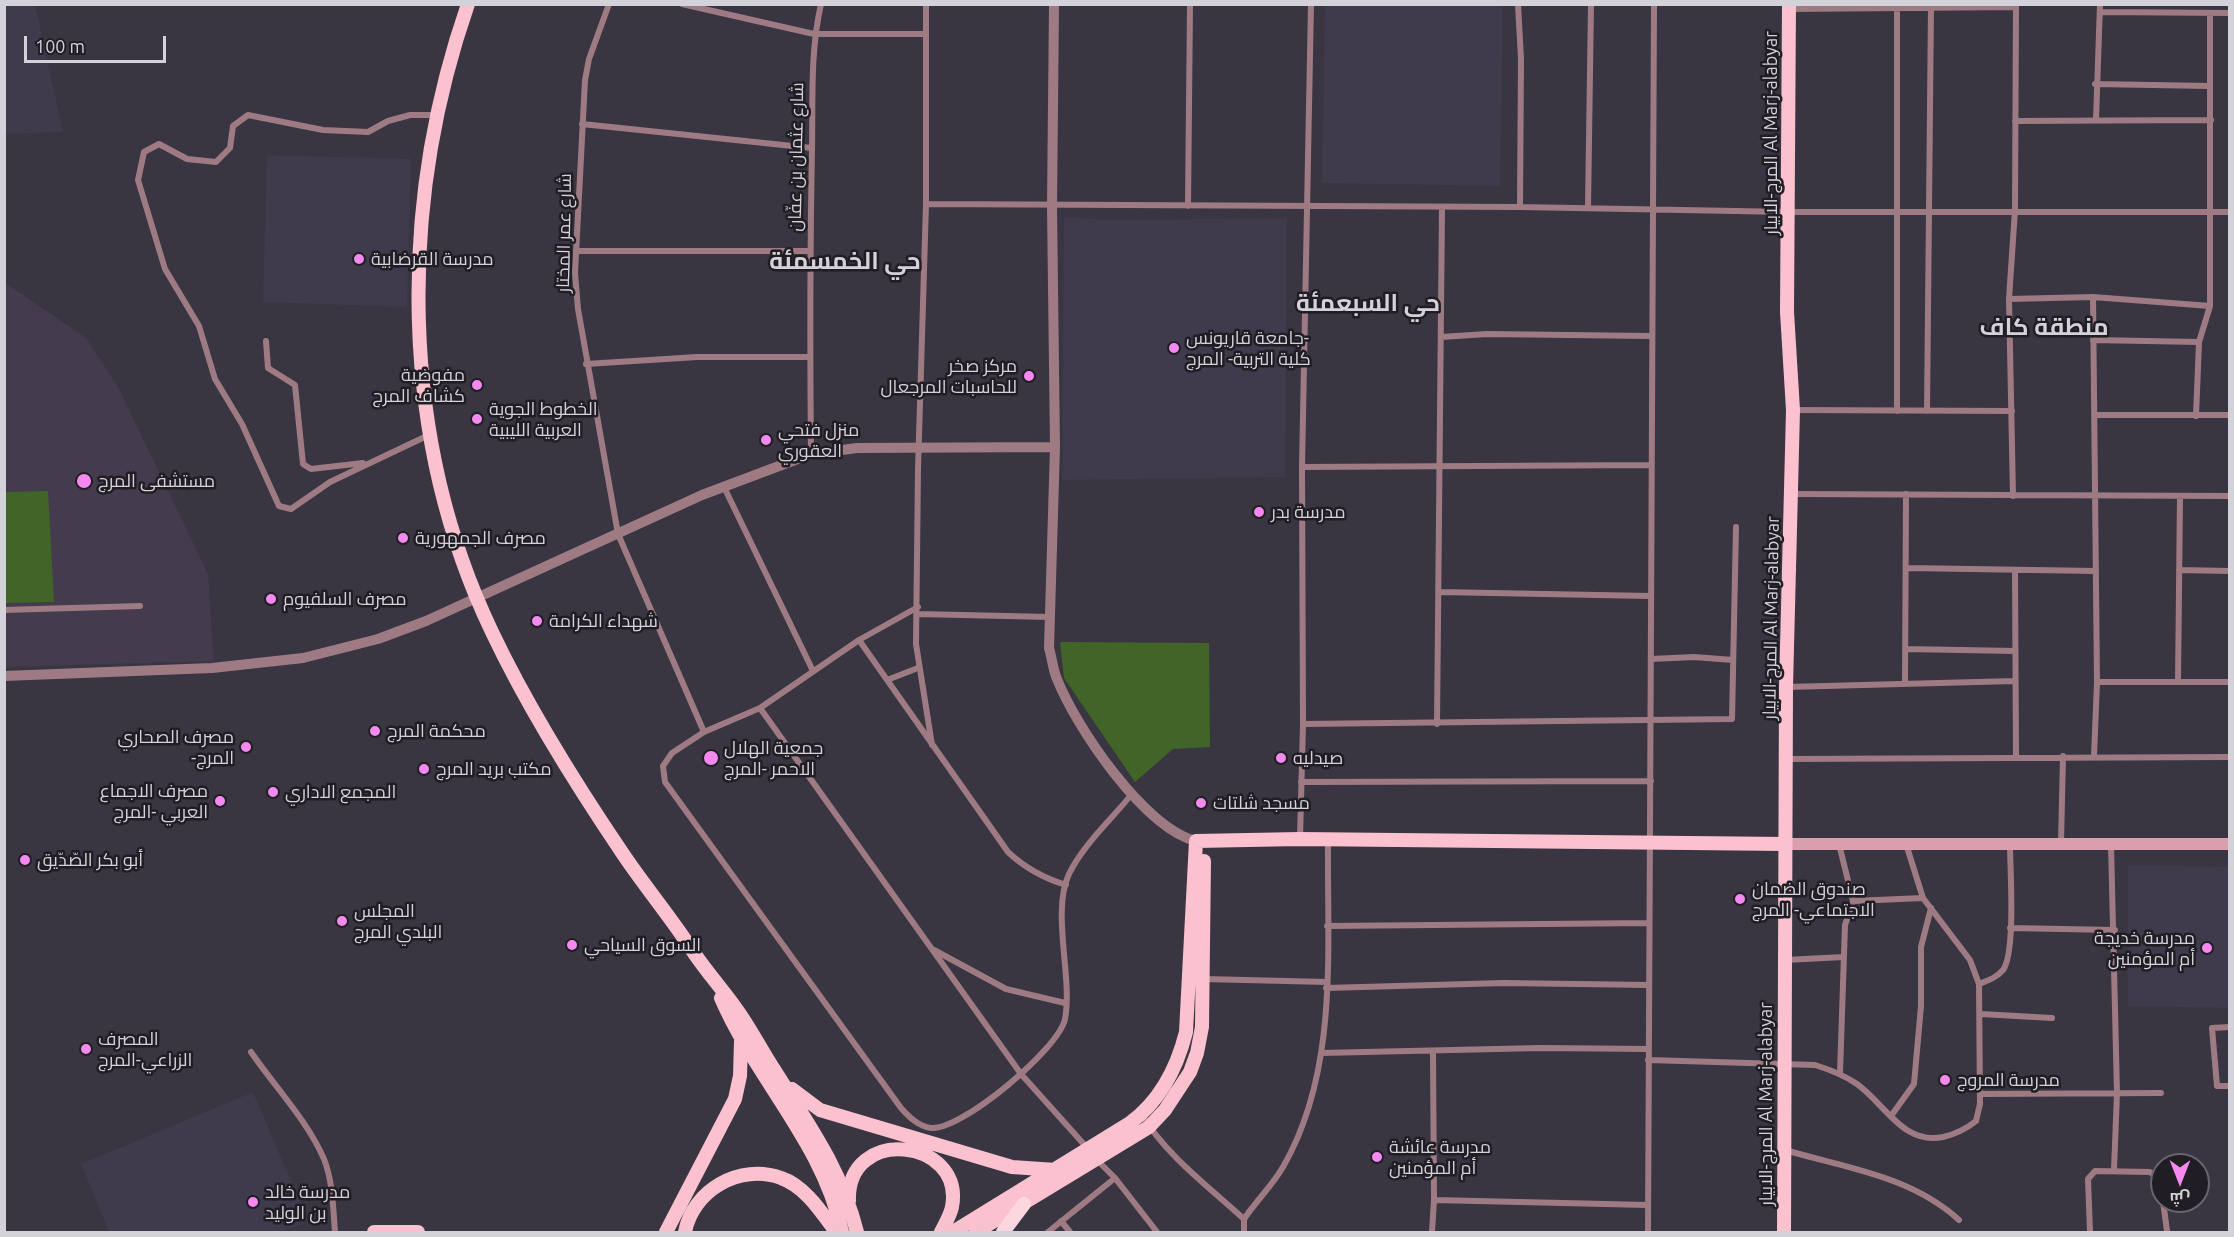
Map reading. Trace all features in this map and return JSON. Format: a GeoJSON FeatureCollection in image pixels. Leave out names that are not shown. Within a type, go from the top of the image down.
{"type":"FeatureCollection","features":[{"type":"Feature","properties":{"kind":"highway"},"geometry":{"type":"LineString","coordinates":[[1003,1233],[1024,1204]]}},
{"type":"Feature","properties":{"kind":"main road"},"geometry":{"type":"LineString","coordinates":[[468,4],[438,115],[424,182],[418,261],[422,369],[431,434],[452,526],[477,600],[549,739],[625,857],[714,982],[737,1009],[837,1172],[850,1203],[857,1233]]}},
{"type":"Feature","properties":{"kind":"main road","name":"المرج-الابيار Al Marj-alabyar"},"geometry":{"type":"LineString","coordinates":[[1784,1233],[1786,687],[1793,410],[1787,312],[1790,212],[1790,7]]}},
{"type":"Feature","properties":{"kind":"main road"},"geometry":{"type":"LineString","coordinates":[[1200,840],[2229,844]]}},
{"type":"Feature","properties":{"kind":"main road"},"geometry":{"type":"LineString","coordinates":[[953,1233],[1056,1170],[1093,1155],[1149,1127],[1181,1089],[1197,1053],[1204,978],[1200,840]]}},
{"type":"Feature","properties":{"kind":"main road"},"geometry":{"type":"LineString","coordinates":[[976,1233],[1024,1204],[1093,1155],[1142,1114],[1161,1091],[1179,1059],[1186,1032],[1200,840]]}},
{"type":"Feature","properties":{"kind":"main road"},"geometry":{"type":"LineString","coordinates":[[714,982],[741,1041],[791,1116],[827,1182],[842,1233]]}},
{"type":"Feature","properties":{"kind":"main road"},"geometry":{"type":"LineString","coordinates":[[666,1233],[735,1099],[740,1076],[741,1041]]}},
{"type":"Feature","properties":{"kind":"main road"},"geometry":{"type":"LineString","coordinates":[[774,1070],[798,1094],[820,1110],[1002,1164],[1056,1170]]}},
{"type":"Feature","properties":{"kind":"main road"},"geometry":{"type":"LineString","coordinates":[[850,1203],[853,1179],[869,1158],[882,1151],[896,1148],[923,1153],[936,1161],[946,1174],[951,1187],[952,1205],[941,1233]]}},
{"type":"Feature","properties":{"kind":"main road"},"geometry":{"type":"LineString","coordinates":[[686,1233],[693,1209],[710,1190],[731,1178],[754,1173],[782,1178],[802,1192],[836,1233]]}},
{"type":"Feature","properties":{"kind":"main road"},"geometry":{"type":"LineString","coordinates":[[374,1233],[418,1233]]}},
{"type":"Feature","properties":{"kind":"street","name":"شارع عمر المختار"},"geometry":{"type":"LineString","coordinates":[[609,4],[589,59],[582,124],[576,251],[578,309],[618,534],[704,732]]}},
{"type":"Feature","properties":{"kind":"street"},"geometry":{"type":"LineString","coordinates":[[682,4],[814,34],[926,34]]}},
{"type":"Feature","properties":{"kind":"street","name":"شارع عثمان بن عفّان"},"geometry":{"type":"LineString","coordinates":[[811,454],[809,251],[814,34],[821,4]]}},
{"type":"Feature","properties":{"kind":"street"},"geometry":{"type":"LineString","coordinates":[[926,4],[926,204],[920,447],[918,668],[932,745]]}},
{"type":"Feature","properties":{"kind":"street"},"geometry":{"type":"LineString","coordinates":[[1054,4],[1052,206],[1054,447],[1050,648],[1055,676],[1083,726],[1131,795],[1173,832],[1200,840]]}},
{"type":"Feature","properties":{"kind":"street"},"geometry":{"type":"LineString","coordinates":[[1188,206],[1190,4]]}},
{"type":"Feature","properties":{"kind":"street"},"geometry":{"type":"LineString","coordinates":[[1300,839],[1303,723],[1302,467],[1311,4]]}},
{"type":"Feature","properties":{"kind":"street"},"geometry":{"type":"LineString","coordinates":[[1518,4],[1521,59],[1520,207]]}},
{"type":"Feature","properties":{"kind":"street"},"geometry":{"type":"LineString","coordinates":[[1588,208],[1591,4]]}},
{"type":"Feature","properties":{"kind":"street"},"geometry":{"type":"LineString","coordinates":[[1648,1233],[1654,4]]}},
{"type":"Feature","properties":{"kind":"street"},"geometry":{"type":"LineString","coordinates":[[2096,120],[2095,84],[2100,4]]}},
{"type":"Feature","properties":{"kind":"street"},"geometry":{"type":"LineString","coordinates":[[1790,7],[2016,6],[2015,210],[2009,299],[2013,496]]}},
{"type":"Feature","properties":{"kind":"street"},"geometry":{"type":"LineString","coordinates":[[1897,7],[1897,411]]}},
{"type":"Feature","properties":{"kind":"street"},"geometry":{"type":"LineString","coordinates":[[1928,411],[1931,7]]}},
{"type":"Feature","properties":{"kind":"street"},"geometry":{"type":"LineString","coordinates":[[2100,12],[2229,13]]}},
{"type":"Feature","properties":{"kind":"street"},"geometry":{"type":"LineString","coordinates":[[2196,416],[2199,342],[2211,306],[2211,14]]}},
{"type":"Feature","properties":{"kind":"street"},"geometry":{"type":"LineString","coordinates":[[2095,84],[2210,87]]}},
{"type":"Feature","properties":{"kind":"street"},"geometry":{"type":"LineString","coordinates":[[431,434],[330,482],[291,509],[282,508],[276,503],[242,424],[215,379],[199,326],[165,269],[138,180],[144,152],[159,144],[187,159],[216,162],[230,148],[233,126],[248,115],[323,130],[368,132],[388,121],[410,115],[438,115]]}},
{"type":"Feature","properties":{"kind":"street"},"geometry":{"type":"LineString","coordinates":[[2015,121],[2211,120]]}},
{"type":"Feature","properties":{"kind":"street"},"geometry":{"type":"LineString","coordinates":[[582,124],[812,148]]}},
{"type":"Feature","properties":{"kind":"street"},"geometry":{"type":"LineString","coordinates":[[926,204],[1520,207],[1790,212],[1898,210],[2229,212]]}},
{"type":"Feature","properties":{"kind":"street"},"geometry":{"type":"LineString","coordinates":[[1437,724],[1442,207]]}},
{"type":"Feature","properties":{"kind":"street"},"geometry":{"type":"LineString","coordinates":[[576,251],[809,251]]}},
{"type":"Feature","properties":{"kind":"street"},"geometry":{"type":"LineString","coordinates":[[2009,299],[2093,297],[2211,306]]}},
{"type":"Feature","properties":{"kind":"street"},"geometry":{"type":"LineString","coordinates":[[2093,297],[2097,682],[2094,756]]}},
{"type":"Feature","properties":{"kind":"street"},"geometry":{"type":"LineString","coordinates":[[1441,337],[1487,334],[1652,336]]}},
{"type":"Feature","properties":{"kind":"street"},"geometry":{"type":"LineString","coordinates":[[2093,340],[2199,342]]}},
{"type":"Feature","properties":{"kind":"street"},"geometry":{"type":"LineString","coordinates":[[266,341],[268,368],[295,386],[303,464],[311,469],[366,463]]}},
{"type":"Feature","properties":{"kind":"street"},"geometry":{"type":"LineString","coordinates":[[586,364],[697,357],[810,357]]}},
{"type":"Feature","properties":{"kind":"street"},"geometry":{"type":"LineString","coordinates":[[1793,410],[2012,411]]}},
{"type":"Feature","properties":{"kind":"street"},"geometry":{"type":"LineString","coordinates":[[2096,415],[2229,415]]}},
{"type":"Feature","properties":{"kind":"street"},"geometry":{"type":"LineString","coordinates":[[4,676],[212,668],[303,658],[378,639],[477,600],[724,487],[811,454],[829,450],[920,447],[1054,447]]}},
{"type":"Feature","properties":{"kind":"street"},"geometry":{"type":"LineString","coordinates":[[1302,467],[1652,465]]}},
{"type":"Feature","properties":{"kind":"street"},"geometry":{"type":"LineString","coordinates":[[724,487],[813,671]]}},
{"type":"Feature","properties":{"kind":"street"},"geometry":{"type":"LineString","coordinates":[[1792,494],[2229,496]]}},
{"type":"Feature","properties":{"kind":"street"},"geometry":{"type":"LineString","coordinates":[[1905,682],[1906,494]]}},
{"type":"Feature","properties":{"kind":"street"},"geometry":{"type":"LineString","coordinates":[[2178,682],[2180,496]]}},
{"type":"Feature","properties":{"kind":"street"},"geometry":{"type":"LineString","coordinates":[[1303,723],[1437,724],[1731,719],[1736,527]]}},
{"type":"Feature","properties":{"kind":"street"},"geometry":{"type":"LineString","coordinates":[[1907,568],[2096,571]]}},
{"type":"Feature","properties":{"kind":"street"},"geometry":{"type":"LineString","coordinates":[[2015,570],[2016,757]]}},
{"type":"Feature","properties":{"kind":"street"},"geometry":{"type":"LineString","coordinates":[[2179,570],[2229,571]]}},
{"type":"Feature","properties":{"kind":"street"},"geometry":{"type":"LineString","coordinates":[[1439,592],[1650,596]]}},
{"type":"Feature","properties":{"kind":"street"},"geometry":{"type":"LineString","coordinates":[[4,610],[140,606]]}},
{"type":"Feature","properties":{"kind":"street"},"geometry":{"type":"LineString","coordinates":[[1050,616],[918,611],[859,640],[760,708],[704,732],[664,762],[665,782],[901,1108],[914,1122],[930,1128],[946,1126],[966,1115],[1021,1074],[1061,1031],[1065,1003],[1063,913],[1066,885],[1081,856],[1131,795]]}},
{"type":"Feature","properties":{"kind":"street"},"geometry":{"type":"LineString","coordinates":[[859,640],[1008,852],[1022,865],[1066,885]]}},
{"type":"Feature","properties":{"kind":"street"},"geometry":{"type":"LineString","coordinates":[[1905,649],[2014,651]]}},
{"type":"Feature","properties":{"kind":"street"},"geometry":{"type":"LineString","coordinates":[[1651,659],[1694,657],[1733,660]]}},
{"type":"Feature","properties":{"kind":"street"},"geometry":{"type":"LineString","coordinates":[[887,680],[918,668]]}},
{"type":"Feature","properties":{"kind":"street"},"geometry":{"type":"LineString","coordinates":[[1786,687],[1905,682],[2015,681]]}},
{"type":"Feature","properties":{"kind":"street"},"geometry":{"type":"LineString","coordinates":[[2097,682],[2229,682]]}},
{"type":"Feature","properties":{"kind":"street"},"geometry":{"type":"LineString","coordinates":[[760,708],[1021,1074],[1115,1178],[1157,1233]]}},
{"type":"Feature","properties":{"kind":"street"},"geometry":{"type":"LineString","coordinates":[[2061,843],[2063,756]]}},
{"type":"Feature","properties":{"kind":"street"},"geometry":{"type":"LineString","coordinates":[[1786,759],[2229,757]]}},
{"type":"Feature","properties":{"kind":"street"},"geometry":{"type":"LineString","coordinates":[[1301,782],[1651,781]]}},
{"type":"Feature","properties":{"kind":"street"},"geometry":{"type":"LineString","coordinates":[[1244,1233],[1244,1219],[1283,1168],[1314,1094],[1322,1053],[1326,985],[1328,840]]}},
{"type":"Feature","properties":{"kind":"street"},"geometry":{"type":"LineString","coordinates":[[1979,984],[1994,978],[2005,968],[2010,928],[2010,843]]}},
{"type":"Feature","properties":{"kind":"street"},"geometry":{"type":"LineString","coordinates":[[2111,843],[2115,930],[2117,1093],[2114,1170]]}},
{"type":"Feature","properties":{"kind":"street"},"geometry":{"type":"LineString","coordinates":[[1838,844],[1853,901],[1845,925],[1840,1073]]}},
{"type":"Feature","properties":{"kind":"street"},"geometry":{"type":"LineString","coordinates":[[1648,1060],[1815,1065],[1840,1073],[1858,1085],[1902,1128],[1923,1138],[1956,1134],[1976,1121],[1980,1094],[1979,984],[1970,960],[1923,898],[1906,844]]}},
{"type":"Feature","properties":{"kind":"street"},"geometry":{"type":"LineString","coordinates":[[1853,901],[1923,898]]}},
{"type":"Feature","properties":{"kind":"street"},"geometry":{"type":"LineString","coordinates":[[1891,1116],[1914,1084],[1921,1006],[1921,947],[1931,908]]}},
{"type":"Feature","properties":{"kind":"street"},"geometry":{"type":"LineString","coordinates":[[1327,926],[1649,923]]}},
{"type":"Feature","properties":{"kind":"street"},"geometry":{"type":"LineString","coordinates":[[2010,928],[2115,930]]}},
{"type":"Feature","properties":{"kind":"street"},"geometry":{"type":"LineString","coordinates":[[930,947],[1006,989],[1065,1003]]}},
{"type":"Feature","properties":{"kind":"street"},"geometry":{"type":"LineString","coordinates":[[1785,960],[1844,957]]}},
{"type":"Feature","properties":{"kind":"street"},"geometry":{"type":"LineString","coordinates":[[1204,978],[1326,985],[1504,983],[1649,985]]}},
{"type":"Feature","properties":{"kind":"street"},"geometry":{"type":"LineString","coordinates":[[1981,1014],[2052,1018]]}},
{"type":"Feature","properties":{"kind":"street"},"geometry":{"type":"LineString","coordinates":[[2229,1027],[2212,1028],[2217,1086],[2229,1086]]}},
{"type":"Feature","properties":{"kind":"street"},"geometry":{"type":"LineString","coordinates":[[1322,1053],[1540,1048],[1648,1049]]}},
{"type":"Feature","properties":{"kind":"street"},"geometry":{"type":"LineString","coordinates":[[251,1052],[301,1121],[324,1160],[332,1193],[335,1233]]}},
{"type":"Feature","properties":{"kind":"street"},"geometry":{"type":"LineString","coordinates":[[1432,1233],[1434,1200],[1433,1052]]}},
{"type":"Feature","properties":{"kind":"street"},"geometry":{"type":"LineString","coordinates":[[1980,1094],[2161,1093]]}},
{"type":"Feature","properties":{"kind":"street"},"geometry":{"type":"LineString","coordinates":[[1142,1114],[1149,1127],[1196,1176],[1244,1219]]}},
{"type":"Feature","properties":{"kind":"street"},"geometry":{"type":"LineString","coordinates":[[1785,1150],[1907,1185],[1944,1206],[1959,1220]]}},
{"type":"Feature","properties":{"kind":"street"},"geometry":{"type":"LineString","coordinates":[[2090,1233],[2088,1179],[2098,1170],[2150,1172]]}},
{"type":"Feature","properties":{"kind":"street"},"geometry":{"type":"LineString","coordinates":[[1048,1233],[1115,1178]]}},
{"type":"Feature","properties":{"kind":"street"},"geometry":{"type":"LineString","coordinates":[[1434,1200],[1648,1205]]}},
{"type":"Feature","properties":{"kind":"street"},"geometry":{"type":"LineString","coordinates":[[2165,1213],[2167,1231]]}},
{"type":"Feature","properties":{"kind":"street"},"geometry":{"type":"LineString","coordinates":[[1061,1221],[1070,1233]]}},
{"type":"Feature","properties":{"kind":"shaded area"},"geometry":{"type":"Polygon","coordinates":[[[4,5],[35,5],[63,132],[5,134],[4,5]]]}},
{"type":"Feature","properties":{"kind":"shaded area"},"geometry":{"type":"Polygon","coordinates":[[[1325,5],[1503,5],[1500,186],[1322,183],[1325,5]]]}},
{"type":"Feature","properties":{"kind":"shaded area"},"geometry":{"type":"Polygon","coordinates":[[[267,155],[411,159],[407,307],[263,302],[267,155]]]}},
{"type":"Feature","properties":{"kind":"shaded area","name":"جامعة قاريونس- كلية التربية- المرج"},"geometry":{"type":"Polygon","coordinates":[[[1064,217],[1111,220],[1287,218],[1285,477],[1062,480],[1064,217]]]}},
{"type":"Feature","properties":{"kind":"shaded area","name":"مستشفى المرج"},"geometry":{"type":"Polygon","coordinates":[[[4,282],[86,338],[118,387],[208,574],[214,661],[5,667],[4,282]]]}},
{"type":"Feature","properties":{"kind":"shaded area"},"geometry":{"type":"Polygon","coordinates":[[[2128,865],[2229,867],[2229,1008],[2128,1006],[2128,865]]]}},
{"type":"Feature","properties":{"kind":"shaded area"},"geometry":{"type":"Polygon","coordinates":[[[253,1092],[308,1221],[282,1232],[109,1232],[81,1164],[253,1092]]]}},
{"type":"Feature","properties":{"kind":"green space"},"geometry":{"type":"Polygon","coordinates":[[[48,491],[54,602],[5,603],[5,492],[48,491]]]}},
{"type":"Feature","properties":{"kind":"green space"},"geometry":{"type":"Polygon","coordinates":[[[1060,642],[1209,643],[1210,747],[1173,749],[1135,782],[1064,678],[1060,642]]]}},
{"type":"Feature","properties":{"kind":"place","name":"مدرسة القرضابية"},"geometry":{"type":"Point","coordinates":[359,259]}},
{"type":"Feature","properties":{"kind":"place","name":"جامعة قاريونس- كلية التربية- المرج"},"geometry":{"type":"Point","coordinates":[1174,348]}},
{"type":"Feature","properties":{"kind":"place","name":"مركز صخر للحاسبات المرجعال"},"geometry":{"type":"Point","coordinates":[1029,376]}},
{"type":"Feature","properties":{"kind":"place","name":"مفوضية كشاف المرج"},"geometry":{"type":"Point","coordinates":[477,385]}},
{"type":"Feature","properties":{"kind":"place","name":"الخطوط الجوية العربية الليبية"},"geometry":{"type":"Point","coordinates":[477,419]}},
{"type":"Feature","properties":{"kind":"place","name":"منزل فتحي العقوري"},"geometry":{"type":"Point","coordinates":[766,440]}},
{"type":"Feature","properties":{"kind":"place","name":"مستشفى المرج"},"geometry":{"type":"Point","coordinates":[84,481]}},
{"type":"Feature","properties":{"kind":"place","name":"مدرسة بدر"},"geometry":{"type":"Point","coordinates":[1259,512]}},
{"type":"Feature","properties":{"kind":"place","name":"مصرف الجمهورية"},"geometry":{"type":"Point","coordinates":[403,538]}},
{"type":"Feature","properties":{"kind":"place","name":"مصرف السلفيوم"},"geometry":{"type":"Point","coordinates":[271,599]}},
{"type":"Feature","properties":{"kind":"place","name":"شهداء الكرامة"},"geometry":{"type":"Point","coordinates":[537,621]}},
{"type":"Feature","properties":{"kind":"place","name":"محكمة المرج"},"geometry":{"type":"Point","coordinates":[375,731]}},
{"type":"Feature","properties":{"kind":"place","name":"مصرف الصحاري -المرج"},"geometry":{"type":"Point","coordinates":[246,747]}},
{"type":"Feature","properties":{"kind":"place","name":"جمعية الهلال الاحمر -المرج"},"geometry":{"type":"Point","coordinates":[711,758]}},
{"type":"Feature","properties":{"kind":"place","name":"صيدليه"},"geometry":{"type":"Point","coordinates":[1281,758]}},
{"type":"Feature","properties":{"kind":"place","name":"مكتب بريد المرج"},"geometry":{"type":"Point","coordinates":[424,769]}},
{"type":"Feature","properties":{"kind":"place","name":"المجمع الاداري"},"geometry":{"type":"Point","coordinates":[273,792]}},
{"type":"Feature","properties":{"kind":"place","name":"مصرف الاجماع العربي -المرج"},"geometry":{"type":"Point","coordinates":[220,801]}},
{"type":"Feature","properties":{"kind":"place","name":"مسجد شلتات"},"geometry":{"type":"Point","coordinates":[1201,803]}},
{"type":"Feature","properties":{"kind":"place","name":"أبو بكر الصّدّيق"},"geometry":{"type":"Point","coordinates":[25,860]}},
{"type":"Feature","properties":{"kind":"place","name":"صندوق الضمان الاجتماعي- المرج"},"geometry":{"type":"Point","coordinates":[1740,899]}},
{"type":"Feature","properties":{"kind":"place","name":"المجلس البلدي المرج"},"geometry":{"type":"Point","coordinates":[342,921]}},
{"type":"Feature","properties":{"kind":"place","name":"السوق السياحي"},"geometry":{"type":"Point","coordinates":[572,945]}},
{"type":"Feature","properties":{"kind":"place","name":"مدرسة خديجة أم المؤمنين"},"geometry":{"type":"Point","coordinates":[2207,948]}},
{"type":"Feature","properties":{"kind":"place","name":"المصرف الزراعي-المرج"},"geometry":{"type":"Point","coordinates":[86,1049]}},
{"type":"Feature","properties":{"kind":"place","name":"مدرسة المروج"},"geometry":{"type":"Point","coordinates":[1945,1080]}},
{"type":"Feature","properties":{"kind":"place","name":"مدرسة عائشة أم المؤمنين"},"geometry":{"type":"Point","coordinates":[1377,1157]}},
{"type":"Feature","properties":{"kind":"place","name":"مدرسة خالد بن الوليد"},"geometry":{"type":"Point","coordinates":[253,1202]}},
{"type":"Feature","properties":{"kind":"district","name":"حي الخمسمئة"},"geometry":{"type":"Point","coordinates":[845,261]}},
{"type":"Feature","properties":{"kind":"district","name":"حي السبعمئة"},"geometry":{"type":"Point","coordinates":[1368,303]}},
{"type":"Feature","properties":{"kind":"district","name":"منطقة كاف"},"geometry":{"type":"Point","coordinates":[2044,327]}}]}
